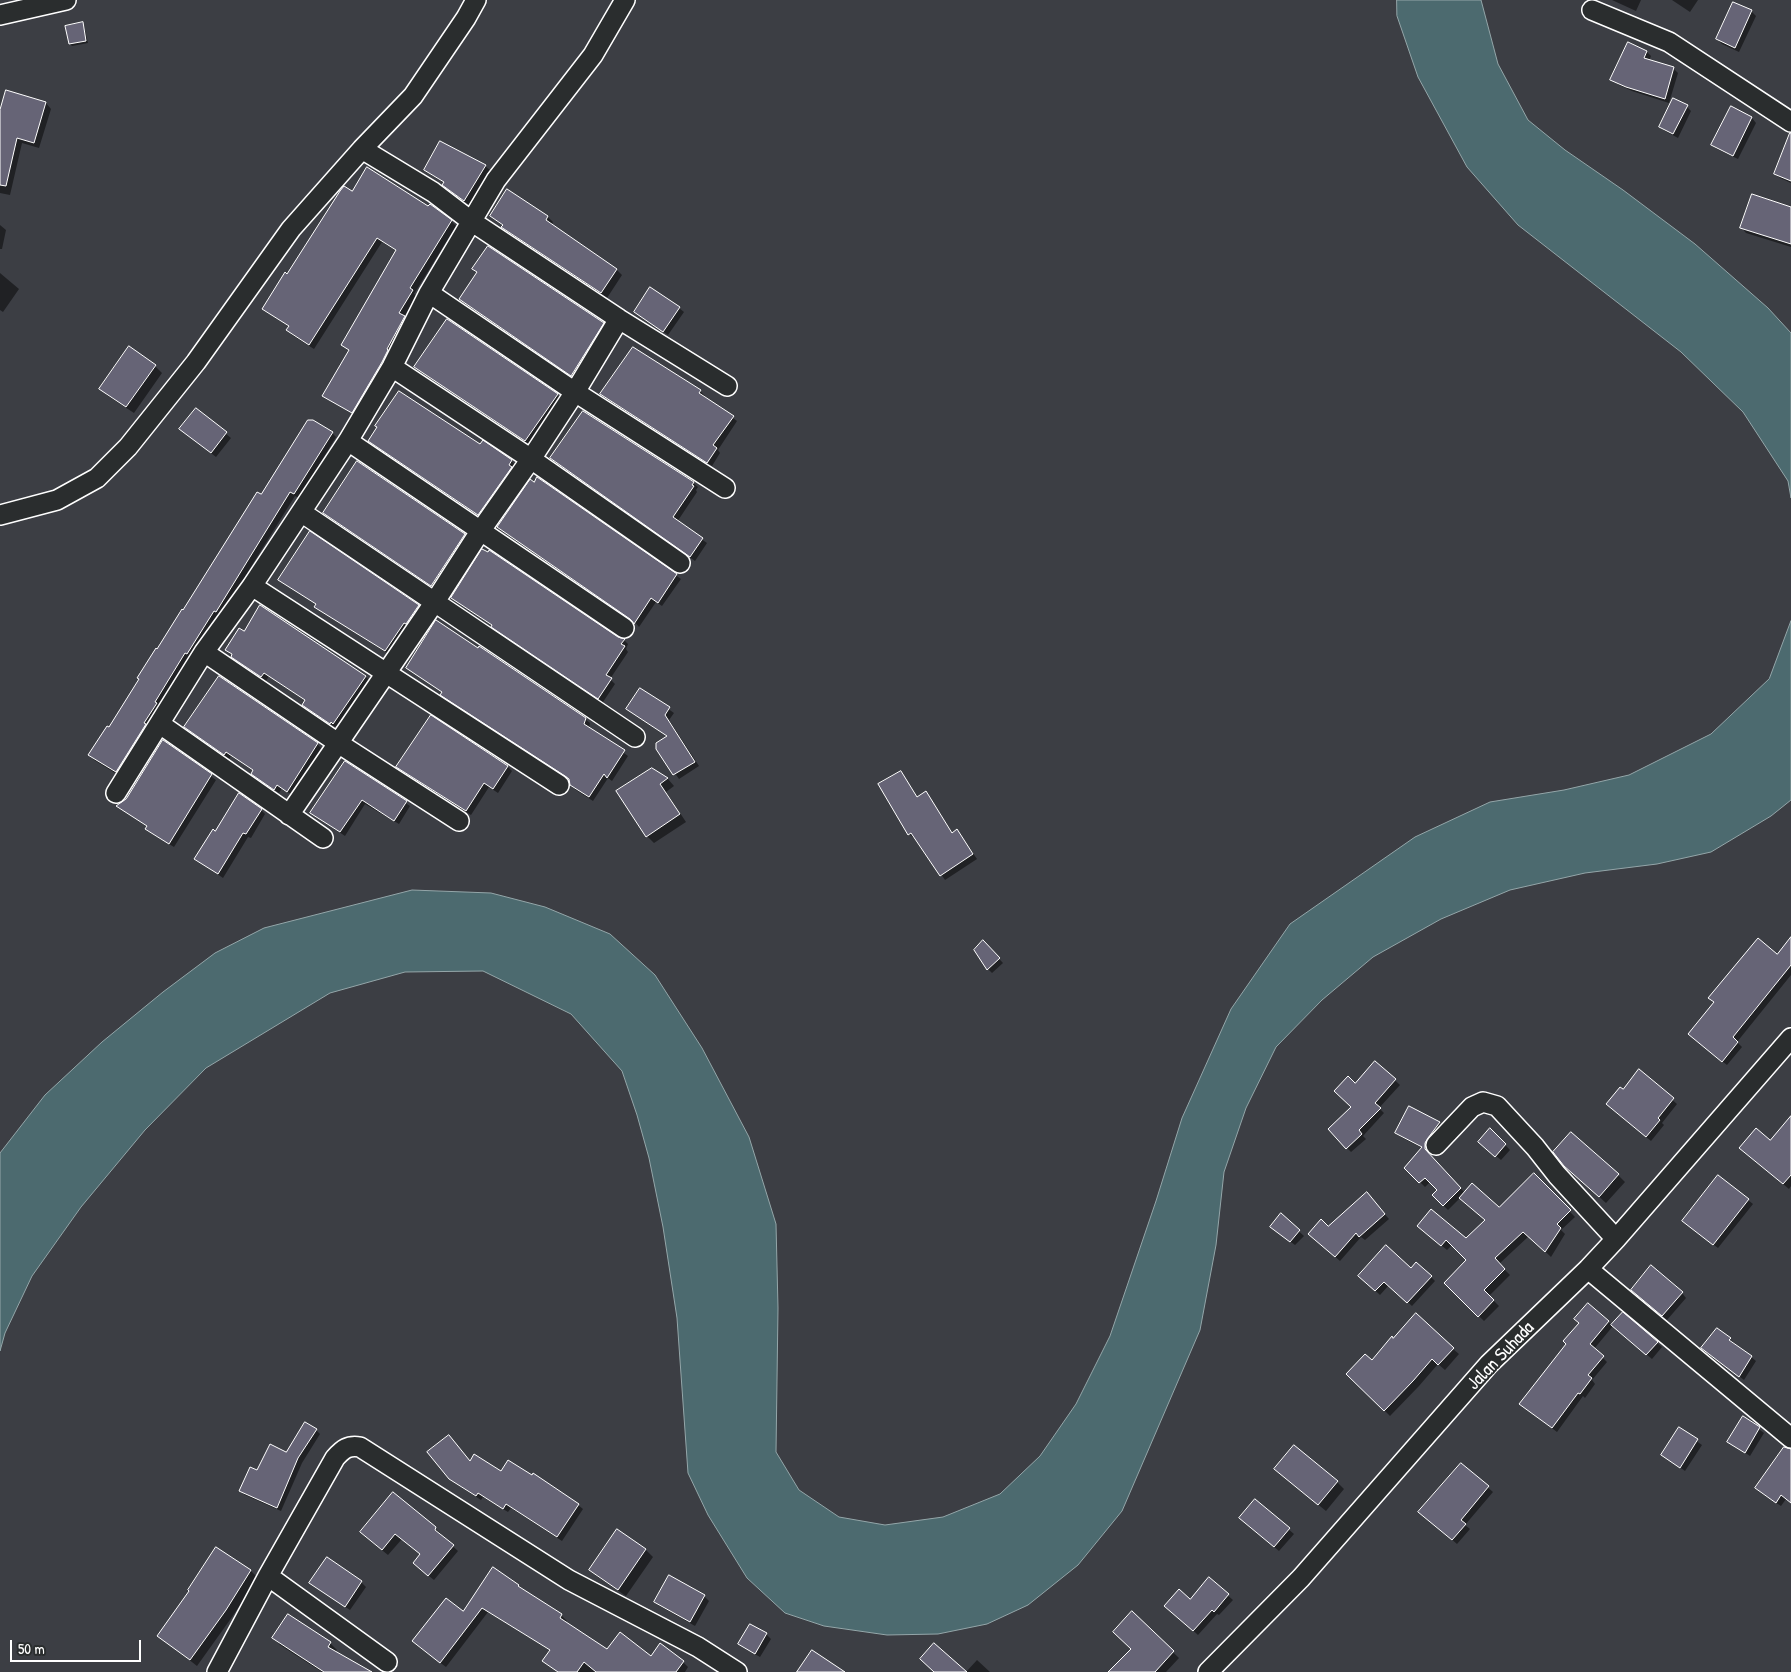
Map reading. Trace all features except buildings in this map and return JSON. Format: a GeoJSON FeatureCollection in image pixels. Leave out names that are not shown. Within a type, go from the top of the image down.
{"type":"FeatureCollection","features":[{"type":"Feature","properties":{"kind":"street"},"geometry":{"type":"LineString","coordinates":[[0,5],[3,0]]}},
{"type":"Feature","properties":{"kind":"street"},"geometry":{"type":"LineString","coordinates":[[0,15],[66,0]]}},
{"type":"Feature","properties":{"kind":"street"},"geometry":{"type":"LineString","coordinates":[[0,515],[57,500],[97,478],[128,447],[196,362],[291,229],[362,149],[413,96],[466,18],[476,0]]}},
{"type":"Feature","properties":{"kind":"street"},"geometry":{"type":"LineString","coordinates":[[116,793],[204,652],[252,586],[348,440],[392,367],[429,293],[496,180],[594,55],[625,0]]}},
{"type":"Feature","properties":{"kind":"street"},"geometry":{"type":"LineString","coordinates":[[1592,10],[1670,42],[1791,122]]}},
{"type":"Feature","properties":{"kind":"street"},"geometry":{"type":"LineString","coordinates":[[362,149],[433,192],[471,221],[619,319],[727,386]]}},
{"type":"Feature","properties":{"kind":"street"},"geometry":{"type":"LineString","coordinates":[[429,293],[574,392],[725,488]]}},
{"type":"Feature","properties":{"kind":"street"},"geometry":{"type":"LineString","coordinates":[[289,815],[531,459],[619,319]]}},
{"type":"Feature","properties":{"kind":"street"},"geometry":{"type":"LineString","coordinates":[[392,367],[531,459],[680,563]]}},
{"type":"Feature","properties":{"kind":"street"},"geometry":{"type":"LineString","coordinates":[[348,440],[624,628]]}},
{"type":"Feature","properties":{"kind":"street"},"geometry":{"type":"LineString","coordinates":[[301,512],[635,736]]}},
{"type":"Feature","properties":{"kind":"street"},"geometry":{"type":"LineString","coordinates":[[252,586],[559,785]]}},
{"type":"Feature","properties":{"kind":"street"},"geometry":{"type":"LineString","coordinates":[[204,652],[338,743],[459,821]]}},
{"type":"Feature","properties":{"kind":"street"},"geometry":{"type":"LineString","coordinates":[[160,724],[323,838]]}},
{"type":"Feature","properties":{"kind":"street","name":"Jalan Suhada"},"geometry":{"type":"LineString","coordinates":[[1208,1672],[1302,1578],[1489,1364],[1588,1269],[1616,1239],[1791,1038]]}},
{"type":"Feature","properties":{"kind":"street"},"geometry":{"type":"LineString","coordinates":[[1436,1145],[1472,1107],[1483,1102],[1497,1106],[1616,1239]]}},
{"type":"Feature","properties":{"kind":"street"},"geometry":{"type":"LineString","coordinates":[[1588,1269],[1791,1438]]}},
{"type":"Feature","properties":{"kind":"street"},"geometry":{"type":"LineString","coordinates":[[217,1672],[268,1576],[335,1458],[350,1446],[360,1447],[569,1580],[698,1647],[738,1672]]}},
{"type":"Feature","properties":{"kind":"street"},"geometry":{"type":"LineString","coordinates":[[268,1576],[387,1662]]}},
{"type":"Feature","properties":{"kind":"water"},"geometry":{"type":"Polygon","coordinates":[[[1397,0],[1481,0],[1498,64],[1528,120],[1565,150],[1623,190],[1695,244],[1768,308],[1791,333],[1791,498],[1788,481],[1743,412],[1681,352],[1518,225],[1467,167],[1418,77],[1397,16],[1397,0]]]}},
{"type":"Feature","properties":{"kind":"water"},"geometry":{"type":"Polygon","coordinates":[[[1791,621],[1791,800],[1771,816],[1711,852],[1657,864],[1585,873],[1510,890],[1441,919],[1373,957],[1322,1000],[1276,1047],[1246,1108],[1224,1172],[1216,1245],[1200,1330],[1122,1511],[1078,1565],[1028,1605],[987,1624],[938,1634],[887,1635],[824,1626],[785,1613],[747,1578],[708,1515],[688,1473],[677,1318],[663,1227],[649,1158],[622,1071],[571,1014],[483,971],[405,972],[330,993],[206,1068],[145,1130],[81,1207],[32,1276],[5,1333],[0,1351],[0,1153],[45,1095],[102,1042],[163,992],[215,953],[264,928],[412,890],[491,893],[545,907],[610,934],[655,975],[702,1048],[749,1137],[776,1224],[778,1308],[776,1452],[799,1490],[839,1517],[885,1525],[943,1517],[1000,1494],[1040,1456],[1076,1404],[1110,1336],[1182,1118],[1231,1009],[1290,924],[1415,837],[1490,802],[1564,790],[1629,775],[1711,734],[1769,679],[1791,621]]]}}]}
